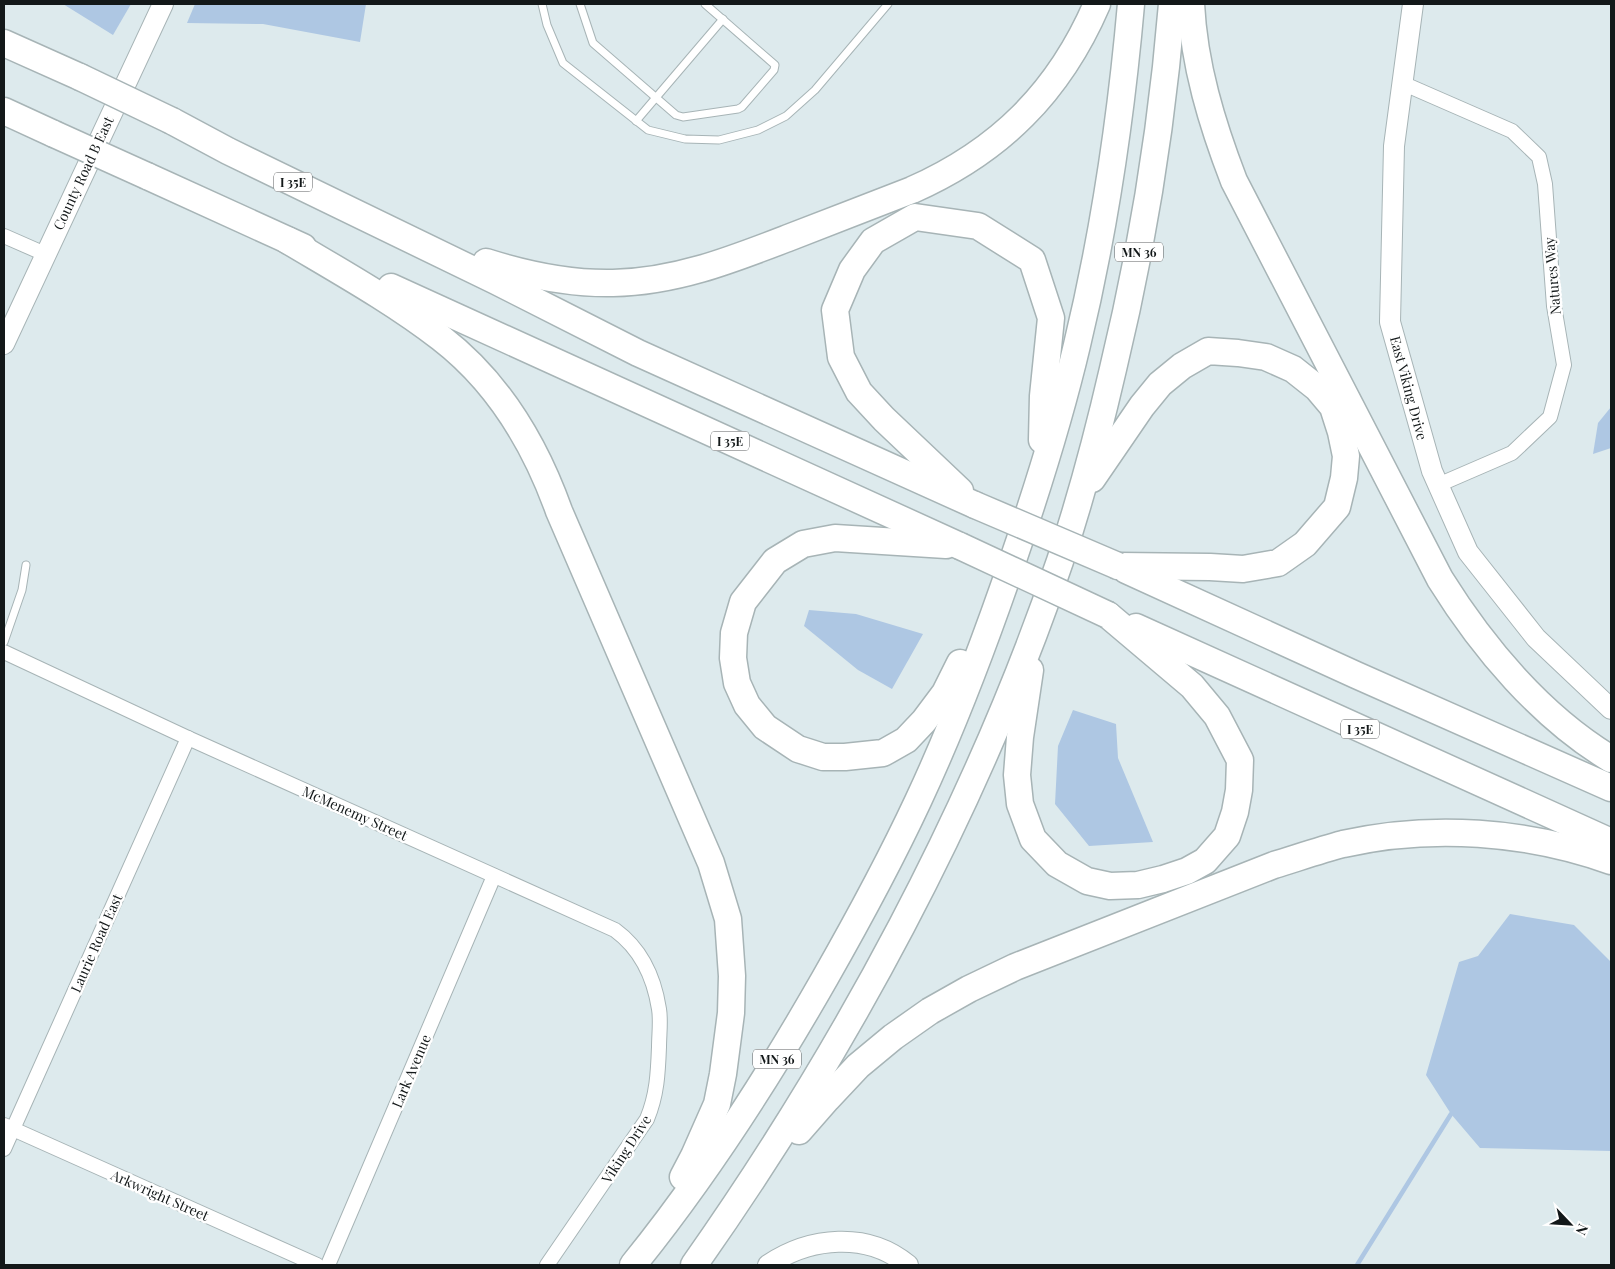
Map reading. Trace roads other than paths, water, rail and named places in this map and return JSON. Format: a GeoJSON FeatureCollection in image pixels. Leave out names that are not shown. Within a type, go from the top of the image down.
{"type":"FeatureCollection","features":[{"type":"Feature","properties":{"kind":"highway"},"geometry":{"type":"LineString","coordinates":[[415,242],[520,272],[577,282],[613,283],[650,280],[686,274],[722,264],[912,190],[957,167],[988,147],[1029,110],[1057,78],[1086,29],[1097,4]]}},
{"type":"Feature","properties":{"kind":"highway","name":"MN 36"},"geometry":{"type":"LineString","coordinates":[[636,1262],[715,1154],[797,1028],[869,899],[918,800],[973,672],[1041,477],[1078,344],[1097,251],[1123,88],[1131,4]]}},
{"type":"Feature","properties":{"kind":"highway","name":"MN 36"},"geometry":{"type":"LineString","coordinates":[[694,1265],[743,1194],[811,1086],[901,925],[964,799],[1036,627],[1080,496],[1103,410],[1136,269],[1158,136],[1172,4]]}},
{"type":"Feature","properties":{"kind":"highway"},"geometry":{"type":"LineString","coordinates":[[1190,4],[1198,64],[1219,143],[1234,181],[1440,579],[1454,602],[1481,638],[1536,700],[1593,748],[1611,759]]}},
{"type":"Feature","properties":{"kind":"highway","name":"I 35E"},"geometry":{"type":"LineString","coordinates":[[4,43],[172,121],[228,151],[638,353],[1123,567],[1356,675],[1611,788]]}},
{"type":"Feature","properties":{"kind":"highway","name":"I 35E"},"geometry":{"type":"LineString","coordinates":[[4,111],[1108,615],[1611,842]]}},
{"type":"Feature","properties":{"kind":"highway"},"geometry":{"type":"LineString","coordinates":[[970,501],[884,419],[859,392],[842,357],[836,310],[852,270],[872,241],[915,217],[978,226],[1032,260],[1051,318],[1043,396],[1041,477]]}},
{"type":"Feature","properties":{"kind":"highway"},"geometry":{"type":"LineString","coordinates":[[287,240],[412,316],[442,338],[470,364],[495,392],[517,422],[536,454],[549,483],[559,511],[711,863],[728,919],[732,976],[731,1014],[723,1074],[717,1104],[694,1156],[636,1262]]}},
{"type":"Feature","properties":{"kind":"highway"},"geometry":{"type":"LineString","coordinates":[[1080,496],[1142,406],[1160,384],[1182,366],[1208,351],[1266,357],[1293,369],[1318,388],[1333,406],[1346,456],[1344,478],[1337,506],[1305,544],[1278,563],[1243,569],[1123,567]]}},
{"type":"Feature","properties":{"kind":"highway"},"geometry":{"type":"LineString","coordinates":[[955,545],[835,538],[803,544],[775,562],[743,602],[734,632],[733,658],[737,683],[747,705],[765,727],[798,750],[823,757],[883,753],[906,740],[924,721],[945,693],[968,648],[1000,596]]}},
{"type":"Feature","properties":{"kind":"highway"},"geometry":{"type":"LineString","coordinates":[[1036,627],[1020,737],[1017,775],[1020,804],[1033,838],[1058,864],[1086,881],[1110,886],[1138,885],[1187,871],[1199,865],[1205,861],[1226,836],[1235,812],[1239,790],[1240,760],[1218,716],[1192,686],[1108,615]]}},
{"type":"Feature","properties":{"kind":"highway"},"geometry":{"type":"LineString","coordinates":[[743,1194],[827,1098],[858,1066],[893,1037],[930,1011],[969,989],[1015,967],[1274,865],[1312,852],[1345,844],[1387,837],[1430,833],[1516,837],[1558,845],[1611,861]]}},
{"type":"Feature","properties":{"kind":"street","name":"County Road B East"},"geometry":{"type":"LineString","coordinates":[[4,344],[163,4]]}},
{"type":"Feature","properties":{"kind":"street","name":"East Viking Drive"},"geometry":{"type":"LineString","coordinates":[[1413,4],[1394,146],[1390,322],[1432,472],[1468,552],[1536,638],[1611,709]]}},
{"type":"Feature","properties":{"kind":"street","name":"Natures Way"},"geometry":{"type":"LineString","coordinates":[[1402,83],[1512,131],[1539,156],[1545,184],[1554,306],[1564,365],[1550,417],[1512,453],[1438,485]]}},
{"type":"Feature","properties":{"kind":"street"},"geometry":{"type":"LineString","coordinates":[[4,236],[45,254]]}},
{"type":"Feature","properties":{"kind":"street","name":"McMenemy Street"},"geometry":{"type":"LineString","coordinates":[[4,652],[188,738],[615,930],[629,940],[640,955],[649,974],[659,1009],[659,1017]]}},
{"type":"Feature","properties":{"kind":"street","name":"Laurie Road East"},"geometry":{"type":"LineString","coordinates":[[4,1149],[8,1127],[188,738]]}},
{"type":"Feature","properties":{"kind":"street","name":"Lark Avenue"},"geometry":{"type":"LineString","coordinates":[[328,1265],[494,876]]}},
{"type":"Feature","properties":{"kind":"street","name":"Viking Drive"},"geometry":{"type":"LineString","coordinates":[[547,1265],[647,1119],[653,1105],[658,1080],[659,1017]]}},
{"type":"Feature","properties":{"kind":"street","name":"Arkwright Street"},"geometry":{"type":"LineString","coordinates":[[8,1127],[317,1265]]}},
{"type":"Feature","properties":{"kind":"street"},"geometry":{"type":"LineString","coordinates":[[768,1265],[802,1247],[822,1243],[843,1242],[864,1244],[886,1252],[908,1265]]}},
{"type":"Feature","properties":{"kind":"lane"},"geometry":{"type":"LineString","coordinates":[[542,4],[547,25],[563,63],[636,121],[648,130],[685,139],[719,140],[758,130],[786,116],[815,90],[888,4]]}},
{"type":"Feature","properties":{"kind":"lane"},"geometry":{"type":"LineString","coordinates":[[580,4],[593,43],[676,115],[683,117],[742,107],[774,70],[775,65],[705,4]]}},
{"type":"Feature","properties":{"kind":"lane"},"geometry":{"type":"LineString","coordinates":[[636,121],[723,19]]}},
{"type":"Feature","properties":{"kind":"lane"},"geometry":{"type":"LineString","coordinates":[[4,642],[22,590],[26,565]]}},
{"type":"Feature","properties":{"kind":"water"},"geometry":{"type":"Polygon","coordinates":[[[63,4],[131,4],[113,35],[63,4]]]}},
{"type":"Feature","properties":{"kind":"water"},"geometry":{"type":"Polygon","coordinates":[[[195,4],[366,4],[360,42],[263,24],[187,23],[195,4]]]}},
{"type":"Feature","properties":{"kind":"water"},"geometry":{"type":"Polygon","coordinates":[[[1611,407],[1611,448],[1593,454],[1598,423],[1611,407]]]}},
{"type":"Feature","properties":{"kind":"water"},"geometry":{"type":"Polygon","coordinates":[[[809,610],[856,614],[923,634],[892,689],[858,670],[804,626],[809,610]]]}},
{"type":"Feature","properties":{"kind":"water"},"geometry":{"type":"Polygon","coordinates":[[[1073,710],[1116,724],[1118,758],[1153,842],[1089,846],[1055,804],[1058,746],[1073,710]]]}},
{"type":"Feature","properties":{"kind":"water"},"geometry":{"type":"Polygon","coordinates":[[[1510,914],[1574,925],[1611,962],[1611,1151],[1480,1148],[1451,1114],[1426,1075],[1459,962],[1478,956],[1510,914]]]}},
{"type":"Feature","properties":{"kind":"waterway"},"geometry":{"type":"LineString","coordinates":[[1357,1265],[1451,1114]]}}]}
